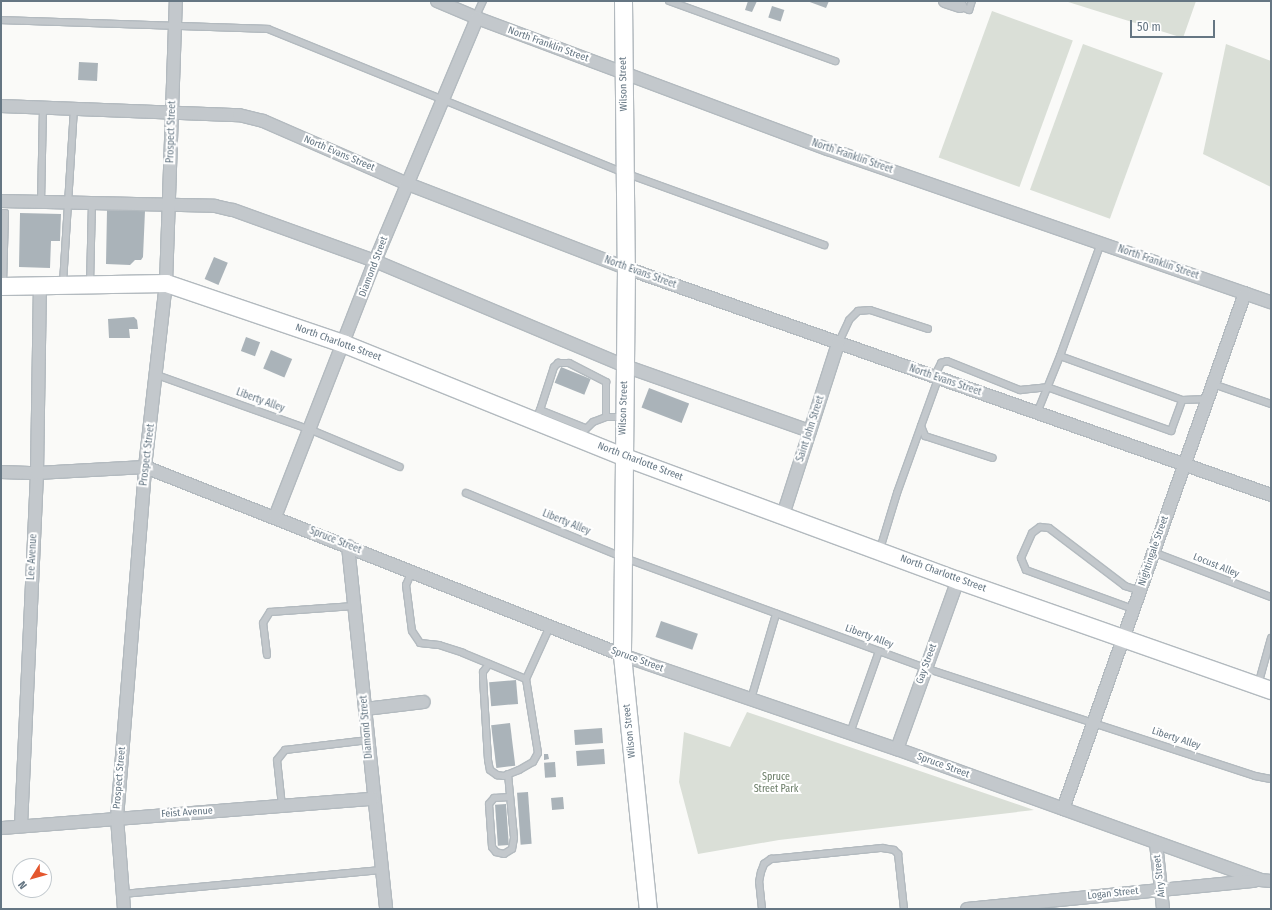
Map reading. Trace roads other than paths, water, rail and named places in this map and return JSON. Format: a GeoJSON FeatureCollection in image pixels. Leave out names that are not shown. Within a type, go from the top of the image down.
{"type":"FeatureCollection","features":[{"type":"Feature","properties":{"kind":"main road","name":"Wilson Street"},"geometry":{"type":"LineString","coordinates":[[623,1],[626,268],[617,378],[623,416],[622,655],[648,909]]}},
{"type":"Feature","properties":{"kind":"main road","name":"North Charlotte Street"},"geometry":{"type":"LineString","coordinates":[[2,286],[40,288],[166,283],[345,344],[537,415],[584,434],[622,456],[1122,640],[1264,688]]}},
{"type":"Feature","properties":{"kind":"street","name":"Prospect Street"},"geometry":{"type":"LineString","coordinates":[[124,909],[117,818],[145,467],[158,375],[166,283],[170,207],[176,1]]}},
{"type":"Feature","properties":{"kind":"street","name":"North Franklin Street"},"geometry":{"type":"LineString","coordinates":[[437,1],[476,18],[828,149],[1271,302]]}},
{"type":"Feature","properties":{"kind":"street"},"geometry":{"type":"LineString","coordinates":[[945,1],[960,6]]}},
{"type":"Feature","properties":{"kind":"street","name":"Diamond Street"},"geometry":{"type":"LineString","coordinates":[[275,517],[345,344],[375,261],[476,18]]}},
{"type":"Feature","properties":{"kind":"street","name":"North Evans Street"},"geometry":{"type":"LineString","coordinates":[[1,106],[172,111],[238,115],[262,121],[408,184],[626,268],[838,344],[1271,495]]}},
{"type":"Feature","properties":{"kind":"street"},"geometry":{"type":"LineString","coordinates":[[1,201],[170,207],[215,206],[233,210],[375,261],[617,378],[810,431]]}},
{"type":"Feature","properties":{"kind":"street","name":"Lee Avenue"},"geometry":{"type":"LineString","coordinates":[[21,826],[37,473],[40,288]]}},
{"type":"Feature","properties":{"kind":"street","name":"Nightingale Street"},"geometry":{"type":"LineString","coordinates":[[1062,809],[1245,293]]}},
{"type":"Feature","properties":{"kind":"street","name":"Saint John Street"},"geometry":{"type":"LineString","coordinates":[[783,515],[838,344]]}},
{"type":"Feature","properties":{"kind":"street","name":"Spruce Street"},"geometry":{"type":"LineString","coordinates":[[1,472],[37,473],[145,467],[622,655],[897,749],[1156,843],[1266,881]]}},
{"type":"Feature","properties":{"kind":"street","name":"Diamond Street"},"geometry":{"type":"LineString","coordinates":[[348,546],[373,799],[386,909]]}},
{"type":"Feature","properties":{"kind":"street","name":"Gay Street"},"geometry":{"type":"LineString","coordinates":[[897,749],[958,580]]}},
{"type":"Feature","properties":{"kind":"street"},"geometry":{"type":"LineString","coordinates":[[365,709],[424,702]]}},
{"type":"Feature","properties":{"kind":"street","name":"Feist Avenue"},"geometry":{"type":"LineString","coordinates":[[1,828],[373,799]]}},
{"type":"Feature","properties":{"kind":"street","name":"Airy Street"},"geometry":{"type":"LineString","coordinates":[[1156,843],[1163,909]]}},
{"type":"Feature","properties":{"kind":"street","name":"Logan Street"},"geometry":{"type":"LineString","coordinates":[[967,909],[1161,889],[1266,881]]}},
{"type":"Feature","properties":{"kind":"lane"},"geometry":{"type":"LineString","coordinates":[[476,18],[483,1]]}},
{"type":"Feature","properties":{"kind":"lane"},"geometry":{"type":"LineString","coordinates":[[669,1],[834,61]]}},
{"type":"Feature","properties":{"kind":"lane"},"geometry":{"type":"LineString","coordinates":[[960,6],[969,10],[972,1]]}},
{"type":"Feature","properties":{"kind":"lane"},"geometry":{"type":"LineString","coordinates":[[1,20],[176,24],[268,29],[444,98],[625,173],[824,245]]}},
{"type":"Feature","properties":{"kind":"lane"},"geometry":{"type":"LineString","coordinates":[[40,203],[43,108]]}},
{"type":"Feature","properties":{"kind":"lane"},"geometry":{"type":"LineString","coordinates":[[63,287],[74,109]]}},
{"type":"Feature","properties":{"kind":"lane"},"geometry":{"type":"LineString","coordinates":[[90,286],[92,204]]}},
{"type":"Feature","properties":{"kind":"lane"},"geometry":{"type":"LineString","coordinates":[[1,213],[5,213],[2,286]]}},
{"type":"Feature","properties":{"kind":"lane"},"geometry":{"type":"LineString","coordinates":[[1037,413],[1060,356],[1100,243]]}},
{"type":"Feature","properties":{"kind":"lane"},"geometry":{"type":"LineString","coordinates":[[838,344],[849,320],[858,312],[870,310],[928,330]]}},
{"type":"Feature","properties":{"kind":"lane"},"geometry":{"type":"LineString","coordinates":[[1060,356],[1182,400],[1208,398]]}},
{"type":"Feature","properties":{"kind":"lane"},"geometry":{"type":"LineString","coordinates":[[880,551],[897,493],[921,426],[941,363],[947,361],[1020,390],[1047,387],[1171,431],[1182,400]]}},
{"type":"Feature","properties":{"kind":"lane"},"geometry":{"type":"LineString","coordinates":[[537,415],[554,367],[558,363],[569,363],[617,378],[606,417]]}},
{"type":"Feature","properties":{"kind":"lane","name":"Liberty Alley"},"geometry":{"type":"LineString","coordinates":[[158,375],[311,430],[400,467]]}},
{"type":"Feature","properties":{"kind":"lane"},"geometry":{"type":"LineString","coordinates":[[1213,384],[1271,404]]}},
{"type":"Feature","properties":{"kind":"lane"},"geometry":{"type":"LineString","coordinates":[[584,434],[606,417],[623,416]]}},
{"type":"Feature","properties":{"kind":"lane"},"geometry":{"type":"LineString","coordinates":[[921,426],[926,436],[993,458]]}},
{"type":"Feature","properties":{"kind":"lane","name":"Liberty Alley"},"geometry":{"type":"LineString","coordinates":[[466,493],[622,557],[879,652],[1255,776],[1271,779]]}},
{"type":"Feature","properties":{"kind":"lane"},"geometry":{"type":"LineString","coordinates":[[1133,609],[1026,570],[1021,558],[1032,534],[1040,527],[1049,528],[1125,586],[1140,591]]}},
{"type":"Feature","properties":{"kind":"lane","name":"Locust Alley"},"geometry":{"type":"LineString","coordinates":[[1154,552],[1271,597]]}},
{"type":"Feature","properties":{"kind":"lane"},"geometry":{"type":"LineString","coordinates":[[412,571],[406,584],[415,639],[420,643],[439,644],[526,679]]}},
{"type":"Feature","properties":{"kind":"lane"},"geometry":{"type":"LineString","coordinates":[[267,655],[263,623],[270,612],[354,606]]}},
{"type":"Feature","properties":{"kind":"lane"},"geometry":{"type":"LineString","coordinates":[[751,699],[776,614]]}},
{"type":"Feature","properties":{"kind":"lane"},"geometry":{"type":"LineString","coordinates":[[490,664],[483,672],[488,760],[490,770],[497,775],[508,774],[533,762],[538,753],[526,679],[550,626]]}},
{"type":"Feature","properties":{"kind":"lane"},"geometry":{"type":"LineString","coordinates":[[1264,688],[1271,638]]}},
{"type":"Feature","properties":{"kind":"lane"},"geometry":{"type":"LineString","coordinates":[[850,733],[879,652]]}},
{"type":"Feature","properties":{"kind":"lane"},"geometry":{"type":"LineString","coordinates":[[282,806],[277,760],[285,750],[368,740]]}},
{"type":"Feature","properties":{"kind":"lane"},"geometry":{"type":"LineString","coordinates":[[508,774],[514,838],[512,849],[504,854],[496,852],[492,847],[489,804],[494,798],[510,797]]}},
{"type":"Feature","properties":{"kind":"lane"},"geometry":{"type":"LineString","coordinates":[[762,909],[758,882],[764,864],[771,859],[882,848],[894,850],[898,854],[904,909]]}},
{"type":"Feature","properties":{"kind":"lane"},"geometry":{"type":"LineString","coordinates":[[123,894],[381,870]]}},
{"type":"Feature","properties":{"kind":"park label","name":"Spruce Street Park"},"geometry":{"type":"Point","coordinates":[776,782]}}]}
